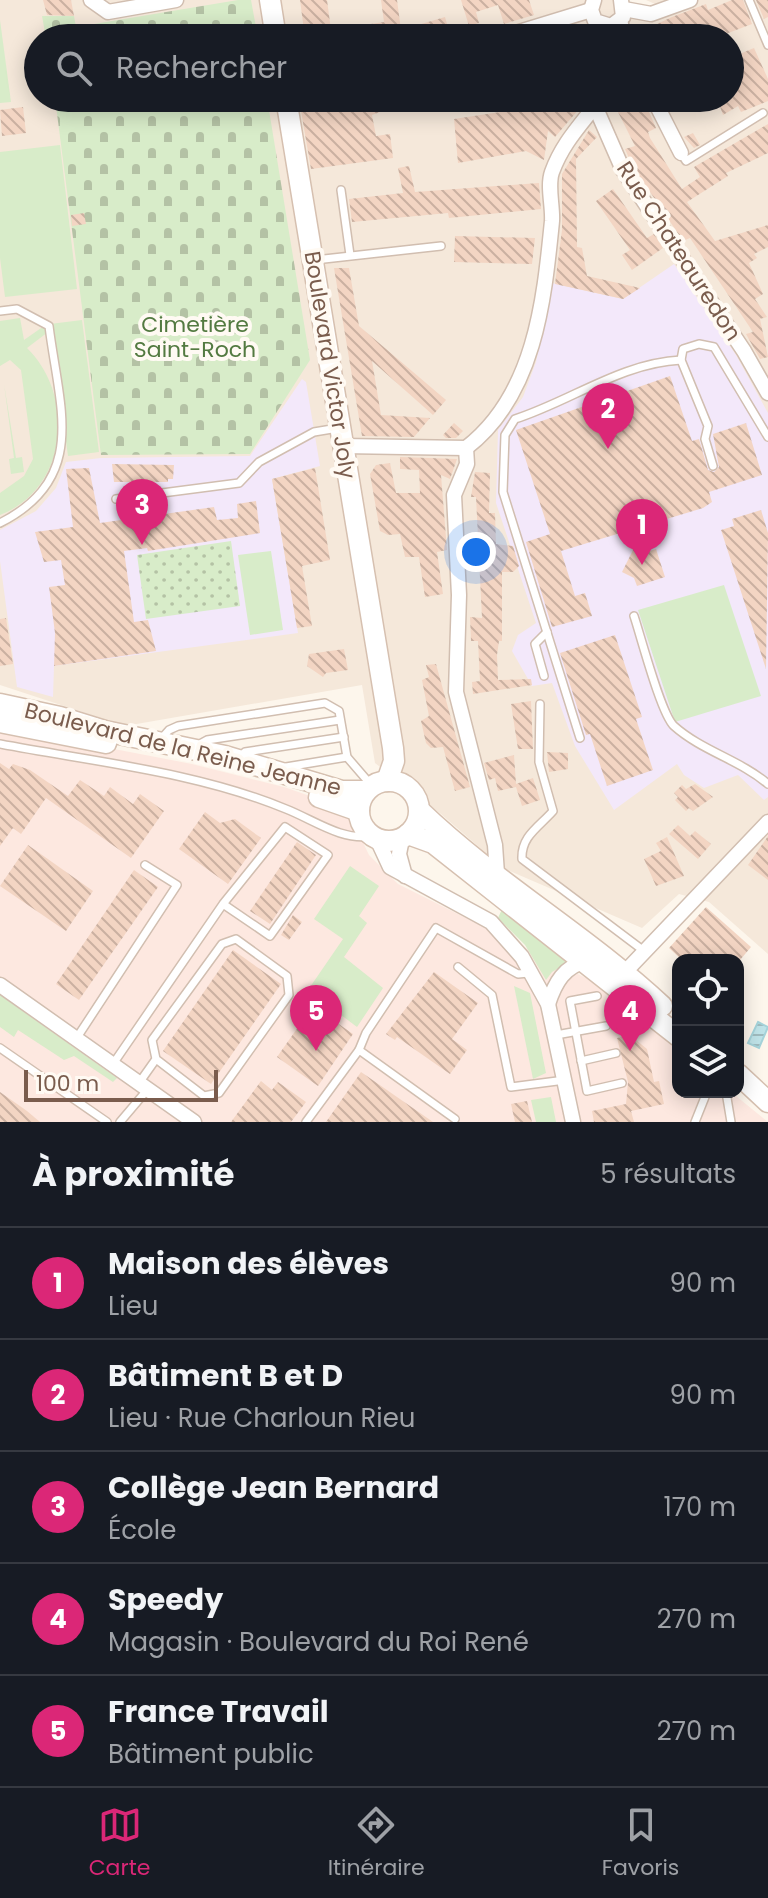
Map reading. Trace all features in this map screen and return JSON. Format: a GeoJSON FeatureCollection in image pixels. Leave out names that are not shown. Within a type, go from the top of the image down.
{"type":"FeatureCollection","features":[{"type":"Feature","properties":{"kind":"main road"},"geometry":{"type":"LineString","coordinates":[[270,0],[274,24]]}},
{"type":"Feature","properties":{"kind":"main road","name":"Boulevard Victor Joly"},"geometry":{"type":"LineString","coordinates":[[294,112],[312,260],[374,632],[387,658],[404,747],[382,786]]}},
{"type":"Feature","properties":{"kind":"main road","name":"Boulevard de la Reine Jeanne"},"geometry":{"type":"LineString","coordinates":[[0,704],[239,760],[342,791],[382,786]]}},
{"type":"Feature","properties":{"kind":"main road","name":"Boulevard de la Reine Jeanne"},"geometry":{"type":"LineString","coordinates":[[0,722],[222,766],[359,811]]}},
{"type":"Feature","properties":{"kind":"main road"},"geometry":{"type":"LineString","coordinates":[[672,1015],[625,972],[453,844],[420,811],[415,796],[382,786],[359,811],[360,821],[374,837],[405,836],[433,843],[587,961],[672,1031]]}},
{"type":"Feature","properties":{"kind":"main road"},"geometry":{"type":"LineString","coordinates":[[405,836],[420,811]]}},
{"type":"Feature","properties":{"kind":"main road"},"geometry":{"type":"LineString","coordinates":[[744,1081],[768,1102]]}},
{"type":"Feature","properties":{"kind":"street"},"geometry":{"type":"LineString","coordinates":[[91,0],[108,12],[176,0]]}},
{"type":"Feature","properties":{"kind":"street"},"geometry":{"type":"LineString","coordinates":[[622,10],[651,14],[690,0]]}},
{"type":"Feature","properties":{"kind":"street"},"geometry":{"type":"LineString","coordinates":[[539,24],[593,5]]}},
{"type":"Feature","properties":{"kind":"street"},"geometry":{"type":"LineString","coordinates":[[342,437],[466,448],[496,419],[529,360],[548,270],[551,174],[564,142],[587,112]]}},
{"type":"Feature","properties":{"kind":"street","name":"Rue Chateauredon"},"geometry":{"type":"LineString","coordinates":[[599,112],[623,170],[767,390]]}},
{"type":"Feature","properties":{"kind":"street"},"geometry":{"type":"LineString","coordinates":[[660,112],[681,153]]}},
{"type":"Feature","properties":{"kind":"street"},"geometry":{"type":"LineString","coordinates":[[466,448],[467,464],[454,495],[459,595],[456,692],[495,845],[497,874]]}},
{"type":"Feature","properties":{"kind":"street"},"geometry":{"type":"LineString","coordinates":[[625,972],[768,822]]}},
{"type":"Feature","properties":{"kind":"street"},"geometry":{"type":"LineString","coordinates":[[405,836],[399,854],[405,876]]}},
{"type":"Feature","properties":{"kind":"street"},"geometry":{"type":"LineString","coordinates":[[374,837],[390,867],[491,922],[532,973],[548,1004],[573,1122]]}},
{"type":"Feature","properties":{"kind":"street"},"geometry":{"type":"LineString","coordinates":[[548,1004],[554,986],[563,973],[587,961]]}},
{"type":"Feature","properties":{"kind":"street"},"geometry":{"type":"LineString","coordinates":[[0,985],[188,1120]]}},
{"type":"Feature","properties":{"kind":"lane"},"geometry":{"type":"LineString","coordinates":[[749,0],[768,45]]}},
{"type":"Feature","properties":{"kind":"lane"},"geometry":{"type":"LineString","coordinates":[[681,153],[686,161],[763,113]]}},
{"type":"Feature","properties":{"kind":"lane"},"geometry":{"type":"LineString","coordinates":[[341,190],[350,255]]}},
{"type":"Feature","properties":{"kind":"lane"},"geometry":{"type":"LineString","coordinates":[[312,260],[441,246]]}},
{"type":"Feature","properties":{"kind":"lane"},"geometry":{"type":"LineString","coordinates":[[0,311],[17,309],[49,326],[63,438],[56,471],[43,494],[21,513],[0,523]]}},
{"type":"Feature","properties":{"kind":"lane"},"geometry":{"type":"LineString","coordinates":[[713,466],[705,439],[708,426],[681,360],[683,349],[699,344],[714,347],[768,437]]}},
{"type":"Feature","properties":{"kind":"lane"},"geometry":{"type":"LineString","coordinates":[[580,738],[503,492],[505,435],[515,419],[544,410],[592,385],[631,369],[681,360]]}},
{"type":"Feature","properties":{"kind":"lane"},"geometry":{"type":"LineString","coordinates":[[116,499],[239,483],[259,462],[314,432],[342,437]]}},
{"type":"Feature","properties":{"kind":"lane"},"geometry":{"type":"LineString","coordinates":[[634,616],[672,724],[718,754],[747,766],[768,784]]}},
{"type":"Feature","properties":{"kind":"lane"},"geometry":{"type":"LineString","coordinates":[[544,676],[535,644],[547,632]]}},
{"type":"Feature","properties":{"kind":"lane"},"geometry":{"type":"LineString","coordinates":[[159,742],[169,730],[178,726],[325,703],[339,711],[347,757],[382,786]]}},
{"type":"Feature","properties":{"kind":"lane"},"geometry":{"type":"LineString","coordinates":[[540,704],[539,762],[553,811],[529,834],[521,848],[522,859],[644,951]]}},
{"type":"Feature","properties":{"kind":"lane"},"geometry":{"type":"LineString","coordinates":[[196,750],[207,740],[340,720]]}},
{"type":"Feature","properties":{"kind":"lane"},"geometry":{"type":"LineString","coordinates":[[239,760],[245,752],[344,737]]}},
{"type":"Feature","properties":{"kind":"lane"},"geometry":{"type":"LineString","coordinates":[[0,744],[210,784],[282,807],[354,839],[374,837]]}},
{"type":"Feature","properties":{"kind":"lane"},"geometry":{"type":"LineString","coordinates":[[281,772],[286,767],[347,757]]}},
{"type":"Feature","properties":{"kind":"lane"},"geometry":{"type":"LineString","coordinates":[[112,1064],[223,904],[285,827],[328,855],[270,936],[223,904]]}},
{"type":"Feature","properties":{"kind":"lane"},"geometry":{"type":"LineString","coordinates":[[76,1039],[177,885],[145,865]]}},
{"type":"Feature","properties":{"kind":"lane"},"geometry":{"type":"LineString","coordinates":[[306,1122],[359,1050],[366,1033],[436,928],[518,974],[532,973]]}},
{"type":"Feature","properties":{"kind":"lane"},"geometry":{"type":"LineString","coordinates":[[120,1122],[156,1059],[152,1040],[222,944],[236,939],[287,976],[289,995],[219,1093],[204,1096],[156,1059]]}},
{"type":"Feature","properties":{"kind":"lane"},"geometry":{"type":"LineString","coordinates":[[458,967],[492,995],[511,1087],[565,1080]]}},
{"type":"Feature","properties":{"kind":"lane"},"geometry":{"type":"LineString","coordinates":[[597,996],[570,1001],[587,1091],[622,1083]]}},
{"type":"Feature","properties":{"kind":"lane"},"geometry":{"type":"LineString","coordinates":[[556,1035],[606,1026]]}},
{"type":"Feature","properties":{"kind":"lane"},"geometry":{"type":"LineString","coordinates":[[0,1048],[107,1122]]}},
{"type":"Feature","properties":{"kind":"lane"},"geometry":{"type":"LineString","coordinates":[[359,1050],[455,1119]]}},
{"type":"Feature","properties":{"kind":"lane"},"geometry":{"type":"LineString","coordinates":[[581,1061],[616,1053]]}},
{"type":"Feature","properties":{"kind":"lane"},"geometry":{"type":"LineString","coordinates":[[695,1122],[705,1098]]}},
{"type":"Feature","properties":{"kind":"lane"},"geometry":{"type":"LineString","coordinates":[[727,1098],[731,1122]]}},
{"type":"Feature","properties":{"kind":"shaded area"},"geometry":{"type":"Polygon","coordinates":[[[0,0],[614,0],[647,7],[655,4],[646,0],[768,0],[768,954],[709,902],[679,894],[642,928],[503,868],[441,814],[375,763],[362,685],[125,726],[0,685],[0,0]]]}},
{"type":"Feature","properties":{"kind":"shaded area"},"geometry":{"type":"Polygon","coordinates":[[[674,264],[736,355],[768,413],[768,797],[764,800],[738,775],[704,788],[684,775],[677,764],[614,810],[575,746],[552,683],[532,686],[512,651],[518,635],[536,623],[496,503],[498,430],[523,397],[536,362],[552,283],[623,299],[674,264]]]}},
{"type":"Feature","properties":{"kind":"shaded area"},"geometry":{"type":"Polygon","coordinates":[[[302,379],[306,382],[320,466],[272,479],[298,633],[54,666],[53,697],[17,687],[0,561],[0,530],[36,511],[56,488],[66,462],[101,458],[250,456],[302,379]]]}},
{"type":"Feature","properties":{"kind":"shaded area"},"geometry":{"type":"Polygon","coordinates":[[[0,727],[192,764],[284,787],[347,809],[369,855],[398,884],[586,978],[672,1045],[672,1098],[738,1098],[768,1122],[0,1122],[0,727]]]}},
{"type":"Feature","properties":{"kind":"green space"},"geometry":{"type":"Polygon","coordinates":[[[251,0],[255,24],[94,24],[251,0]]]}},
{"type":"Feature","properties":{"kind":"green space"},"geometry":{"type":"Polygon","coordinates":[[[42,16],[74,16],[75,24],[43,24],[42,16]]]}},
{"type":"Feature","properties":{"kind":"green space"},"geometry":{"type":"Polygon","coordinates":[[[0,20],[11,102],[0,103],[0,20]]]}},
{"type":"Feature","properties":{"kind":"green space","name":"Cimetière Saint-Roch"},"geometry":{"type":"Polygon","coordinates":[[[57,112],[269,112],[310,360],[250,454],[101,455],[57,112]]]}},
{"type":"Feature","properties":{"kind":"green space"},"geometry":{"type":"Polygon","coordinates":[[[60,145],[77,289],[5,297],[0,258],[0,152],[60,145]]]}},
{"type":"Feature","properties":{"kind":"green space"},"geometry":{"type":"Polygon","coordinates":[[[20,318],[24,340],[44,326],[48,332],[27,348],[43,368],[53,391],[58,415],[57,440],[51,463],[40,485],[23,502],[0,515],[0,493],[24,476],[33,459],[21,370],[10,360],[0,366],[0,321],[20,318]]]}},
{"type":"Feature","properties":{"kind":"green space"},"geometry":{"type":"Polygon","coordinates":[[[82,320],[99,452],[68,456],[50,324],[82,320]]]}},
{"type":"Feature","properties":{"kind":"green space"},"geometry":{"type":"Polygon","coordinates":[[[4,384],[16,458],[22,457],[24,472],[11,474],[9,459],[14,458],[4,384]]]}},
{"type":"Feature","properties":{"kind":"green space"},"geometry":{"type":"Polygon","coordinates":[[[231,541],[240,606],[146,619],[137,555],[231,541]]]}},
{"type":"Feature","properties":{"kind":"green space"},"geometry":{"type":"Polygon","coordinates":[[[271,551],[283,630],[250,635],[238,555],[271,551]]]}},
{"type":"Feature","properties":{"kind":"green space"},"geometry":{"type":"Polygon","coordinates":[[[724,585],[761,696],[675,722],[638,610],[724,585]]]}},
{"type":"Feature","properties":{"kind":"green space"},"geometry":{"type":"Polygon","coordinates":[[[350,866],[379,886],[359,916],[367,923],[344,957],[383,988],[357,1027],[308,990],[343,939],[314,919],[350,866]]]}},
{"type":"Feature","properties":{"kind":"green space"},"geometry":{"type":"Polygon","coordinates":[[[503,907],[572,960],[552,972],[546,980],[525,945],[498,918],[503,907]]]}},
{"type":"Feature","properties":{"kind":"green space"},"geometry":{"type":"Polygon","coordinates":[[[514,986],[530,993],[546,1073],[533,1079],[514,986]]]}},
{"type":"Feature","properties":{"kind":"green space"},"geometry":{"type":"Polygon","coordinates":[[[0,995],[117,1078],[113,1082],[74,1056],[64,1060],[18,1030],[14,1037],[0,1027],[0,995]]]}},
{"type":"Feature","properties":{"kind":"green space"},"geometry":{"type":"Polygon","coordinates":[[[551,1097],[556,1122],[536,1122],[531,1100],[551,1097]]]}},
{"type":"Feature","properties":{"kind":"water"},"geometry":{"type":"Polygon","coordinates":[[[758,1022],[768,1027],[759,1048],[748,1043],[758,1022]]]}},
{"type":"Feature","properties":{"kind":"building"},"geometry":{"type":"Polygon","coordinates":[[[43,0],[71,0],[74,16],[47,15],[43,0]]]}},
{"type":"Feature","properties":{"kind":"building"},"geometry":{"type":"Polygon","coordinates":[[[300,0],[327,0],[330,24],[303,24],[300,0]]]}},
{"type":"Feature","properties":{"kind":"building"},"geometry":{"type":"Polygon","coordinates":[[[381,0],[397,0],[400,24],[371,24],[384,22],[381,0]]]}},
{"type":"Feature","properties":{"kind":"building"},"geometry":{"type":"Polygon","coordinates":[[[461,0],[529,0],[534,15],[504,24],[498,5],[476,12],[479,23],[468,24],[461,0]]]}},
{"type":"Feature","properties":{"kind":"building"},"geometry":{"type":"Polygon","coordinates":[[[732,0],[743,0],[752,24],[744,27],[744,24],[657,24],[706,4],[708,10],[732,0]]]}},
{"type":"Feature","properties":{"kind":"building"},"geometry":{"type":"Polygon","coordinates":[[[756,0],[768,0],[768,17],[764,19],[756,0]]]}},
{"type":"Feature","properties":{"kind":"building"},"geometry":{"type":"Polygon","coordinates":[[[445,17],[447,24],[421,24],[445,17]]]}},
{"type":"Feature","properties":{"kind":"building"},"geometry":{"type":"Polygon","coordinates":[[[754,48],[768,79],[768,101],[744,111],[744,52],[754,48]]]}},
{"type":"Feature","properties":{"kind":"building"},"geometry":{"type":"Polygon","coordinates":[[[23,107],[26,133],[2,136],[0,110],[23,107]]]}},
{"type":"Feature","properties":{"kind":"building"},"geometry":{"type":"Polygon","coordinates":[[[301,112],[380,112],[372,115],[376,136],[390,134],[393,158],[311,169],[301,112]]]}},
{"type":"Feature","properties":{"kind":"building"},"geometry":{"type":"Polygon","coordinates":[[[500,112],[576,112],[555,137],[548,131],[544,160],[526,151],[458,163],[454,119],[500,112]]]}},
{"type":"Feature","properties":{"kind":"building"},"geometry":{"type":"Polygon","coordinates":[[[618,112],[649,112],[656,128],[648,132],[650,138],[682,189],[700,177],[694,167],[768,124],[768,153],[726,173],[728,176],[687,202],[715,241],[768,225],[768,247],[754,254],[757,258],[749,263],[763,294],[755,299],[767,317],[760,319],[768,357],[760,359],[746,334],[753,332],[690,238],[683,241],[632,165],[625,149],[635,146],[618,112]]]}},
{"type":"Feature","properties":{"kind":"building"},"geometry":{"type":"Polygon","coordinates":[[[589,130],[597,137],[576,159],[577,247],[582,248],[587,276],[640,288],[623,299],[555,284],[562,230],[562,174],[589,130]]]}},
{"type":"Feature","properties":{"kind":"building"},"geometry":{"type":"Polygon","coordinates":[[[693,133],[700,145],[694,148],[684,137],[693,133]]]}},
{"type":"Feature","properties":{"kind":"building"},"geometry":{"type":"Polygon","coordinates":[[[409,166],[415,192],[539,183],[541,209],[449,218],[448,213],[352,222],[349,199],[403,193],[398,168],[409,166]]]}},
{"type":"Feature","properties":{"kind":"building"},"geometry":{"type":"Polygon","coordinates":[[[613,189],[647,238],[654,234],[663,248],[632,270],[622,255],[630,250],[596,201],[613,189]]]}},
{"type":"Feature","properties":{"kind":"building"},"geometry":{"type":"Polygon","coordinates":[[[84,213],[86,224],[72,226],[71,215],[84,213]]]}},
{"type":"Feature","properties":{"kind":"building"},"geometry":{"type":"Polygon","coordinates":[[[455,236],[535,238],[532,264],[454,262],[455,236]]]}},
{"type":"Feature","properties":{"kind":"building"},"geometry":{"type":"Polygon","coordinates":[[[334,268],[349,268],[359,326],[446,400],[433,415],[372,361],[381,415],[430,418],[414,437],[362,436],[334,268]]]}},
{"type":"Feature","properties":{"kind":"building"},"geometry":{"type":"Polygon","coordinates":[[[670,376],[692,441],[699,439],[708,470],[714,472],[719,467],[713,434],[746,423],[762,475],[709,492],[712,502],[703,508],[561,551],[575,596],[585,593],[592,616],[552,627],[526,542],[550,534],[516,430],[670,376]]]}},
{"type":"Feature","properties":{"kind":"building"},"geometry":{"type":"Polygon","coordinates":[[[454,423],[463,431],[456,438],[446,438],[443,435],[454,423]]]}},
{"type":"Feature","properties":{"kind":"building"},"geometry":{"type":"Polygon","coordinates":[[[400,457],[457,459],[450,479],[441,475],[447,550],[437,552],[443,594],[425,597],[419,557],[405,557],[400,534],[388,535],[380,531],[370,474],[376,465],[390,463],[396,493],[420,493],[419,470],[400,469],[400,457]]]}},
{"type":"Feature","properties":{"kind":"building"},"geometry":{"type":"Polygon","coordinates":[[[112,464],[174,465],[173,479],[168,479],[168,482],[114,482],[112,464]]]}},
{"type":"Feature","properties":{"kind":"building"},"geometry":{"type":"Polygon","coordinates":[[[89,468],[100,523],[214,507],[217,520],[238,518],[237,504],[256,501],[260,533],[148,551],[147,548],[124,551],[134,622],[148,620],[156,651],[54,666],[55,633],[49,587],[65,585],[61,560],[44,562],[35,532],[73,527],[66,469],[89,468]]]}},
{"type":"Feature","properties":{"kind":"building"},"geometry":{"type":"Polygon","coordinates":[[[315,468],[330,560],[302,566],[312,626],[297,628],[272,479],[315,468]]]}},
{"type":"Feature","properties":{"kind":"building"},"geometry":{"type":"Polygon","coordinates":[[[475,472],[490,473],[489,513],[495,513],[496,544],[513,546],[519,566],[513,572],[502,572],[502,641],[499,641],[497,655],[498,680],[531,679],[532,685],[473,694],[472,682],[480,681],[478,641],[471,641],[470,617],[482,618],[476,497],[471,497],[475,472]]]}},
{"type":"Feature","properties":{"kind":"building"},"geometry":{"type":"Polygon","coordinates":[[[761,510],[768,533],[766,669],[721,530],[734,526],[732,519],[761,510]]]}},
{"type":"Feature","properties":{"kind":"building"},"geometry":{"type":"Polygon","coordinates":[[[635,546],[647,552],[656,549],[665,577],[637,586],[634,578],[622,572],[635,546]]]}},
{"type":"Feature","properties":{"kind":"building"},"geometry":{"type":"Polygon","coordinates":[[[6,618],[13,664],[0,666],[0,619],[6,618]]]}},
{"type":"Feature","properties":{"kind":"building"},"geometry":{"type":"Polygon","coordinates":[[[615,635],[642,717],[636,719],[653,770],[607,786],[590,734],[586,735],[560,653],[615,635]]]}},
{"type":"Feature","properties":{"kind":"building"},"geometry":{"type":"Polygon","coordinates":[[[344,649],[348,670],[326,673],[323,677],[307,666],[309,654],[344,649]]]}},
{"type":"Feature","properties":{"kind":"building"},"geometry":{"type":"Polygon","coordinates":[[[436,664],[470,787],[455,791],[443,747],[431,748],[426,743],[421,721],[429,716],[422,680],[429,677],[426,665],[436,664]]]}},
{"type":"Feature","properties":{"kind":"building"},"geometry":{"type":"Polygon","coordinates":[[[531,701],[533,749],[518,749],[511,704],[531,701]]]}},
{"type":"Feature","properties":{"kind":"building"},"geometry":{"type":"Polygon","coordinates":[[[547,752],[568,753],[568,769],[549,772],[547,752]]]}},
{"type":"Feature","properties":{"kind":"building"},"geometry":{"type":"Polygon","coordinates":[[[514,755],[516,784],[533,778],[540,800],[522,806],[516,787],[498,791],[495,778],[489,780],[484,763],[514,755]]]}},
{"type":"Feature","properties":{"kind":"building"},"geometry":{"type":"Polygon","coordinates":[[[0,763],[9,769],[13,764],[30,770],[68,796],[80,780],[104,796],[110,787],[133,804],[140,794],[164,811],[131,858],[46,798],[21,834],[13,828],[0,846],[0,763]]]}},
{"type":"Feature","properties":{"kind":"building"},"geometry":{"type":"Polygon","coordinates":[[[695,784],[713,797],[693,811],[689,808],[686,811],[675,800],[678,797],[674,793],[682,785],[686,789],[695,784]]]}},
{"type":"Feature","properties":{"kind":"building"},"geometry":{"type":"Polygon","coordinates":[[[205,812],[220,823],[235,819],[261,838],[228,884],[179,849],[205,812]]]}},
{"type":"Feature","properties":{"kind":"building"},"geometry":{"type":"Polygon","coordinates":[[[678,825],[690,836],[695,831],[711,844],[698,859],[669,834],[678,825]]]}},
{"type":"Feature","properties":{"kind":"building"},"geometry":{"type":"Polygon","coordinates":[[[768,836],[768,880],[748,865],[768,836]]]}},
{"type":"Feature","properties":{"kind":"building"},"geometry":{"type":"Polygon","coordinates":[[[667,837],[684,876],[656,886],[644,859],[661,851],[656,843],[667,837]]]}},
{"type":"Feature","properties":{"kind":"building"},"geometry":{"type":"Polygon","coordinates":[[[297,842],[316,855],[270,924],[250,911],[297,842]]]}},
{"type":"Feature","properties":{"kind":"building"},"geometry":{"type":"Polygon","coordinates":[[[28,845],[93,891],[66,931],[0,886],[28,845]]]}},
{"type":"Feature","properties":{"kind":"building"},"geometry":{"type":"Polygon","coordinates":[[[134,870],[158,887],[79,1000],[56,984],[134,870]]]}},
{"type":"Feature","properties":{"kind":"building"},"geometry":{"type":"Polygon","coordinates":[[[706,907],[751,947],[744,955],[676,954],[669,948],[706,907]]]}},
{"type":"Feature","properties":{"kind":"building"},"geometry":{"type":"Polygon","coordinates":[[[293,915],[302,922],[289,940],[281,935],[293,915]]]}},
{"type":"Feature","properties":{"kind":"building"},"geometry":{"type":"Polygon","coordinates":[[[233,950],[281,984],[211,1084],[163,1051],[233,950]]]}},
{"type":"Feature","properties":{"kind":"building"},"geometry":{"type":"Polygon","coordinates":[[[434,972],[478,1003],[452,1039],[467,1050],[450,1074],[397,1037],[395,1040],[386,1034],[434,972]]]}},
{"type":"Feature","properties":{"kind":"building"},"geometry":{"type":"Polygon","coordinates":[[[313,1006],[353,1034],[318,1086],[277,1057],[313,1006]]]}},
{"type":"Feature","properties":{"kind":"building"},"geometry":{"type":"Polygon","coordinates":[[[630,1035],[647,1049],[654,1082],[659,1081],[664,1104],[631,1111],[634,1122],[594,1122],[592,1111],[626,1104],[628,1082],[617,1038],[630,1035]]]}},
{"type":"Feature","properties":{"kind":"building"},"geometry":{"type":"Polygon","coordinates":[[[361,1072],[433,1122],[326,1122],[361,1072]]]}},
{"type":"Feature","properties":{"kind":"building"},"geometry":{"type":"Polygon","coordinates":[[[261,1081],[272,1090],[278,1082],[306,1102],[291,1122],[231,1122],[261,1081]]]}},
{"type":"Feature","properties":{"kind":"building"},"geometry":{"type":"Polygon","coordinates":[[[0,1092],[27,1111],[40,1122],[0,1122],[0,1092]]]}},
{"type":"Feature","properties":{"kind":"building"},"geometry":{"type":"Polygon","coordinates":[[[527,1101],[532,1122],[515,1122],[511,1104],[527,1101]]]}},
{"type":"Feature","properties":{"kind":"place","name":"Bâtiment B et D"},"geometry":{"type":"Point","coordinates":[608,449]}},
{"type":"Feature","properties":{"kind":"place","name":"Collège Jean Bernard"},"geometry":{"type":"Point","coordinates":[142,545]}},
{"type":"Feature","properties":{"kind":"place","name":"Maison des élèves"},"geometry":{"type":"Point","coordinates":[642,565]}},
{"type":"Feature","properties":{"kind":"place","name":"France Travail"},"geometry":{"type":"Point","coordinates":[316,1051]}},
{"type":"Feature","properties":{"kind":"place","name":"Speedy"},"geometry":{"type":"Point","coordinates":[630,1051]}}]}
